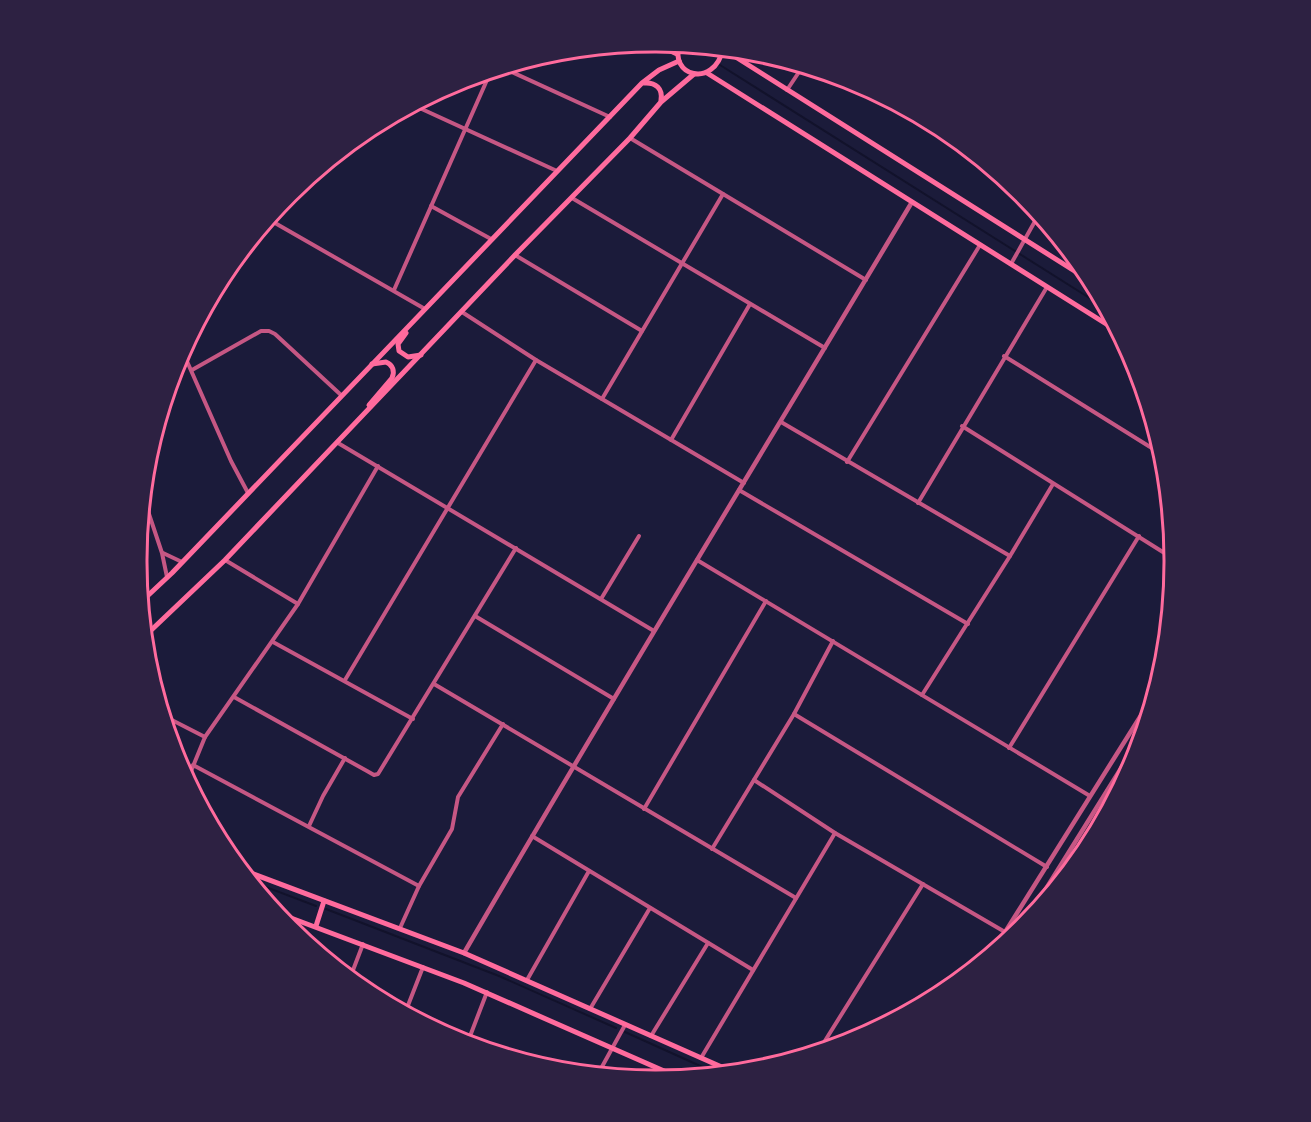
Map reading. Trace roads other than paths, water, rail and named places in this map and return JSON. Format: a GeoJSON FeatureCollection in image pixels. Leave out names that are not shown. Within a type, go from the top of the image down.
{"type":"FeatureCollection","features":[{"type":"Feature","properties":{"kind":"main road"},"geometry":{"type":"LineString","coordinates":[[671,53],[678,57],[686,69],[694,74]]}},
{"type":"Feature","properties":{"kind":"main road"},"geometry":{"type":"LineString","coordinates":[[148,595],[642,83],[678,57],[679,53]]}},
{"type":"Feature","properties":{"kind":"main road"},"geometry":{"type":"LineString","coordinates":[[707,73],[716,65],[720,57]]}},
{"type":"Feature","properties":{"kind":"main road"},"geometry":{"type":"LineString","coordinates":[[739,60],[1072,270]]}},
{"type":"Feature","properties":{"kind":"main road"},"geometry":{"type":"LineString","coordinates":[[152,630],[225,560],[515,255],[630,138],[661,102],[694,74],[707,73],[1105,323]]}},
{"type":"Feature","properties":{"kind":"main road"},"geometry":{"type":"LineString","coordinates":[[642,83],[650,82],[657,85],[662,95],[661,102]]}},
{"type":"Feature","properties":{"kind":"main road"},"geometry":{"type":"LineString","coordinates":[[415,319],[400,340],[399,351],[408,357],[422,354]]}},
{"type":"Feature","properties":{"kind":"main road"},"geometry":{"type":"LineString","coordinates":[[362,416],[393,376],[393,370],[389,364],[382,362],[372,364]]}},
{"type":"Feature","properties":{"kind":"main road"},"geometry":{"type":"LineString","coordinates":[[255,875],[464,953],[718,1065]]}},
{"type":"Feature","properties":{"kind":"main road"},"geometry":{"type":"LineString","coordinates":[[316,926],[324,900]]}},
{"type":"Feature","properties":{"kind":"main road"},"geometry":{"type":"LineString","coordinates":[[295,920],[487,992],[664,1070]]}},
{"type":"Feature","properties":{"kind":"street"},"geometry":{"type":"LineString","coordinates":[[514,73],[610,117]]}},
{"type":"Feature","properties":{"kind":"street"},"geometry":{"type":"LineString","coordinates":[[787,91],[798,73]]}},
{"type":"Feature","properties":{"kind":"street"},"geometry":{"type":"LineString","coordinates":[[394,290],[485,82]]}},
{"type":"Feature","properties":{"kind":"street"},"geometry":{"type":"LineString","coordinates":[[423,109],[557,171]]}},
{"type":"Feature","properties":{"kind":"street"},"geometry":{"type":"LineString","coordinates":[[630,138],[866,280]]}},
{"type":"Feature","properties":{"kind":"street"},"geometry":{"type":"LineString","coordinates":[[603,399],[723,194]]}},
{"type":"Feature","properties":{"kind":"street"},"geometry":{"type":"LineString","coordinates":[[572,198],[825,348]]}},
{"type":"Feature","properties":{"kind":"street"},"geometry":{"type":"LineString","coordinates":[[464,953],[696,559],[740,490],[912,202]]}},
{"type":"Feature","properties":{"kind":"street"},"geometry":{"type":"LineString","coordinates":[[431,206],[491,239]]}},
{"type":"Feature","properties":{"kind":"street"},"geometry":{"type":"LineString","coordinates":[[1011,264],[1034,222]]}},
{"type":"Feature","properties":{"kind":"street"},"geometry":{"type":"LineString","coordinates":[[276,223],[425,309]]}},
{"type":"Feature","properties":{"kind":"street"},"geometry":{"type":"LineString","coordinates":[[848,462],[980,244]]}},
{"type":"Feature","properties":{"kind":"street"},"geometry":{"type":"LineString","coordinates":[[515,255],[642,331]]}},
{"type":"Feature","properties":{"kind":"street"},"geometry":{"type":"LineString","coordinates":[[918,503],[1047,287]]}},
{"type":"Feature","properties":{"kind":"street"},"geometry":{"type":"LineString","coordinates":[[671,440],[750,304]]}},
{"type":"Feature","properties":{"kind":"street"},"geometry":{"type":"LineString","coordinates":[[462,312],[536,360],[744,483]]}},
{"type":"Feature","properties":{"kind":"street"},"geometry":{"type":"LineString","coordinates":[[192,370],[261,331],[268,331],[275,334],[341,395]]}},
{"type":"Feature","properties":{"kind":"street"},"geometry":{"type":"LineString","coordinates":[[1004,356],[1151,447]]}},
{"type":"Feature","properties":{"kind":"street"},"geometry":{"type":"LineString","coordinates":[[345,680],[536,360]]}},
{"type":"Feature","properties":{"kind":"street"},"geometry":{"type":"LineString","coordinates":[[188,361],[231,461],[248,493]]}},
{"type":"Feature","properties":{"kind":"street"},"geometry":{"type":"LineString","coordinates":[[781,422],[1010,556]]}},
{"type":"Feature","properties":{"kind":"street"},"geometry":{"type":"LineString","coordinates":[[963,426],[1164,552]]}},
{"type":"Feature","properties":{"kind":"street"},"geometry":{"type":"LineString","coordinates":[[338,442],[654,631]]}},
{"type":"Feature","properties":{"kind":"street"},"geometry":{"type":"LineString","coordinates":[[192,769],[205,737],[298,604],[378,466]]}},
{"type":"Feature","properties":{"kind":"street"},"geometry":{"type":"LineString","coordinates":[[922,695],[1053,484]]}},
{"type":"Feature","properties":{"kind":"street"},"geometry":{"type":"LineString","coordinates":[[740,490],[968,624]]}},
{"type":"Feature","properties":{"kind":"street"},"geometry":{"type":"LineString","coordinates":[[149,515],[167,577]]}},
{"type":"Feature","properties":{"kind":"street"},"geometry":{"type":"LineString","coordinates":[[602,599],[639,536]]}},
{"type":"Feature","properties":{"kind":"street"},"geometry":{"type":"LineString","coordinates":[[1009,748],[1139,536]]}},
{"type":"Feature","properties":{"kind":"street"},"geometry":{"type":"LineString","coordinates":[[234,697],[374,775],[381,772],[516,548]]}},
{"type":"Feature","properties":{"kind":"street"},"geometry":{"type":"LineString","coordinates":[[162,553],[182,562]]}},
{"type":"Feature","properties":{"kind":"street"},"geometry":{"type":"LineString","coordinates":[[696,559],[1090,796]]}},
{"type":"Feature","properties":{"kind":"street"},"geometry":{"type":"LineString","coordinates":[[225,560],[298,604]]}},
{"type":"Feature","properties":{"kind":"street"},"geometry":{"type":"LineString","coordinates":[[644,809],[766,601]]}},
{"type":"Feature","properties":{"kind":"street"},"geometry":{"type":"LineString","coordinates":[[475,616],[614,699]]}},
{"type":"Feature","properties":{"kind":"street"},"geometry":{"type":"LineString","coordinates":[[712,849],[794,714],[833,641]]}},
{"type":"Feature","properties":{"kind":"street"},"geometry":{"type":"LineString","coordinates":[[273,642],[413,719]]}},
{"type":"Feature","properties":{"kind":"street"},"geometry":{"type":"LineString","coordinates":[[434,684],[796,898]]}},
{"type":"Feature","properties":{"kind":"street"},"geometry":{"type":"LineString","coordinates":[[794,714],[1047,867]]}},
{"type":"Feature","properties":{"kind":"street"},"geometry":{"type":"LineString","coordinates":[[1008,928],[1139,719]]}},
{"type":"Feature","properties":{"kind":"street"},"geometry":{"type":"LineString","coordinates":[[173,721],[205,737]]}},
{"type":"Feature","properties":{"kind":"street"},"geometry":{"type":"LineString","coordinates":[[400,928],[419,886],[452,829],[458,797],[503,724]]}},
{"type":"Feature","properties":{"kind":"street"},"geometry":{"type":"LineString","coordinates":[[309,826],[345,758]]}},
{"type":"Feature","properties":{"kind":"street"},"geometry":{"type":"LineString","coordinates":[[193,765],[419,886]]}},
{"type":"Feature","properties":{"kind":"street"},"geometry":{"type":"LineString","coordinates":[[1049,883],[1116,776]]}},
{"type":"Feature","properties":{"kind":"street"},"geometry":{"type":"LineString","coordinates":[[754,780],[836,833],[1004,931]]}},
{"type":"Feature","properties":{"kind":"street"},"geometry":{"type":"LineString","coordinates":[[701,1058],[836,833]]}},
{"type":"Feature","properties":{"kind":"street"},"geometry":{"type":"LineString","coordinates":[[1069,833],[1077,837]]}},
{"type":"Feature","properties":{"kind":"street"},"geometry":{"type":"LineString","coordinates":[[531,836],[753,970]]}},
{"type":"Feature","properties":{"kind":"street"},"geometry":{"type":"LineString","coordinates":[[527,980],[589,871]]}},
{"type":"Feature","properties":{"kind":"street"},"geometry":{"type":"LineString","coordinates":[[825,1041],[923,884]]}},
{"type":"Feature","properties":{"kind":"street"},"geometry":{"type":"LineString","coordinates":[[590,1009],[650,908]]}},
{"type":"Feature","properties":{"kind":"street"},"geometry":{"type":"LineString","coordinates":[[651,1036],[708,943]]}},
{"type":"Feature","properties":{"kind":"street"},"geometry":{"type":"LineString","coordinates":[[353,969],[363,944]]}},
{"type":"Feature","properties":{"kind":"street"},"geometry":{"type":"LineString","coordinates":[[408,1005],[423,967]]}},
{"type":"Feature","properties":{"kind":"street"},"geometry":{"type":"LineString","coordinates":[[471,1035],[487,992]]}},
{"type":"Feature","properties":{"kind":"street"},"geometry":{"type":"LineString","coordinates":[[603,1066],[625,1025]]}},
{"type":"Feature","properties":{"kind":"waterway"},"geometry":{"type":"LineString","coordinates":[[720,65],[1091,299]]}},
{"type":"Feature","properties":{"kind":"waterway"},"geometry":{"type":"LineString","coordinates":[[265,887],[316,906]]}},
{"type":"Feature","properties":{"kind":"waterway"},"geometry":{"type":"LineString","coordinates":[[326,909],[499,976],[616,1028]]}},
{"type":"Feature","properties":{"kind":"waterway"},"geometry":{"type":"LineString","coordinates":[[625,1032],[702,1067]]}}]}
